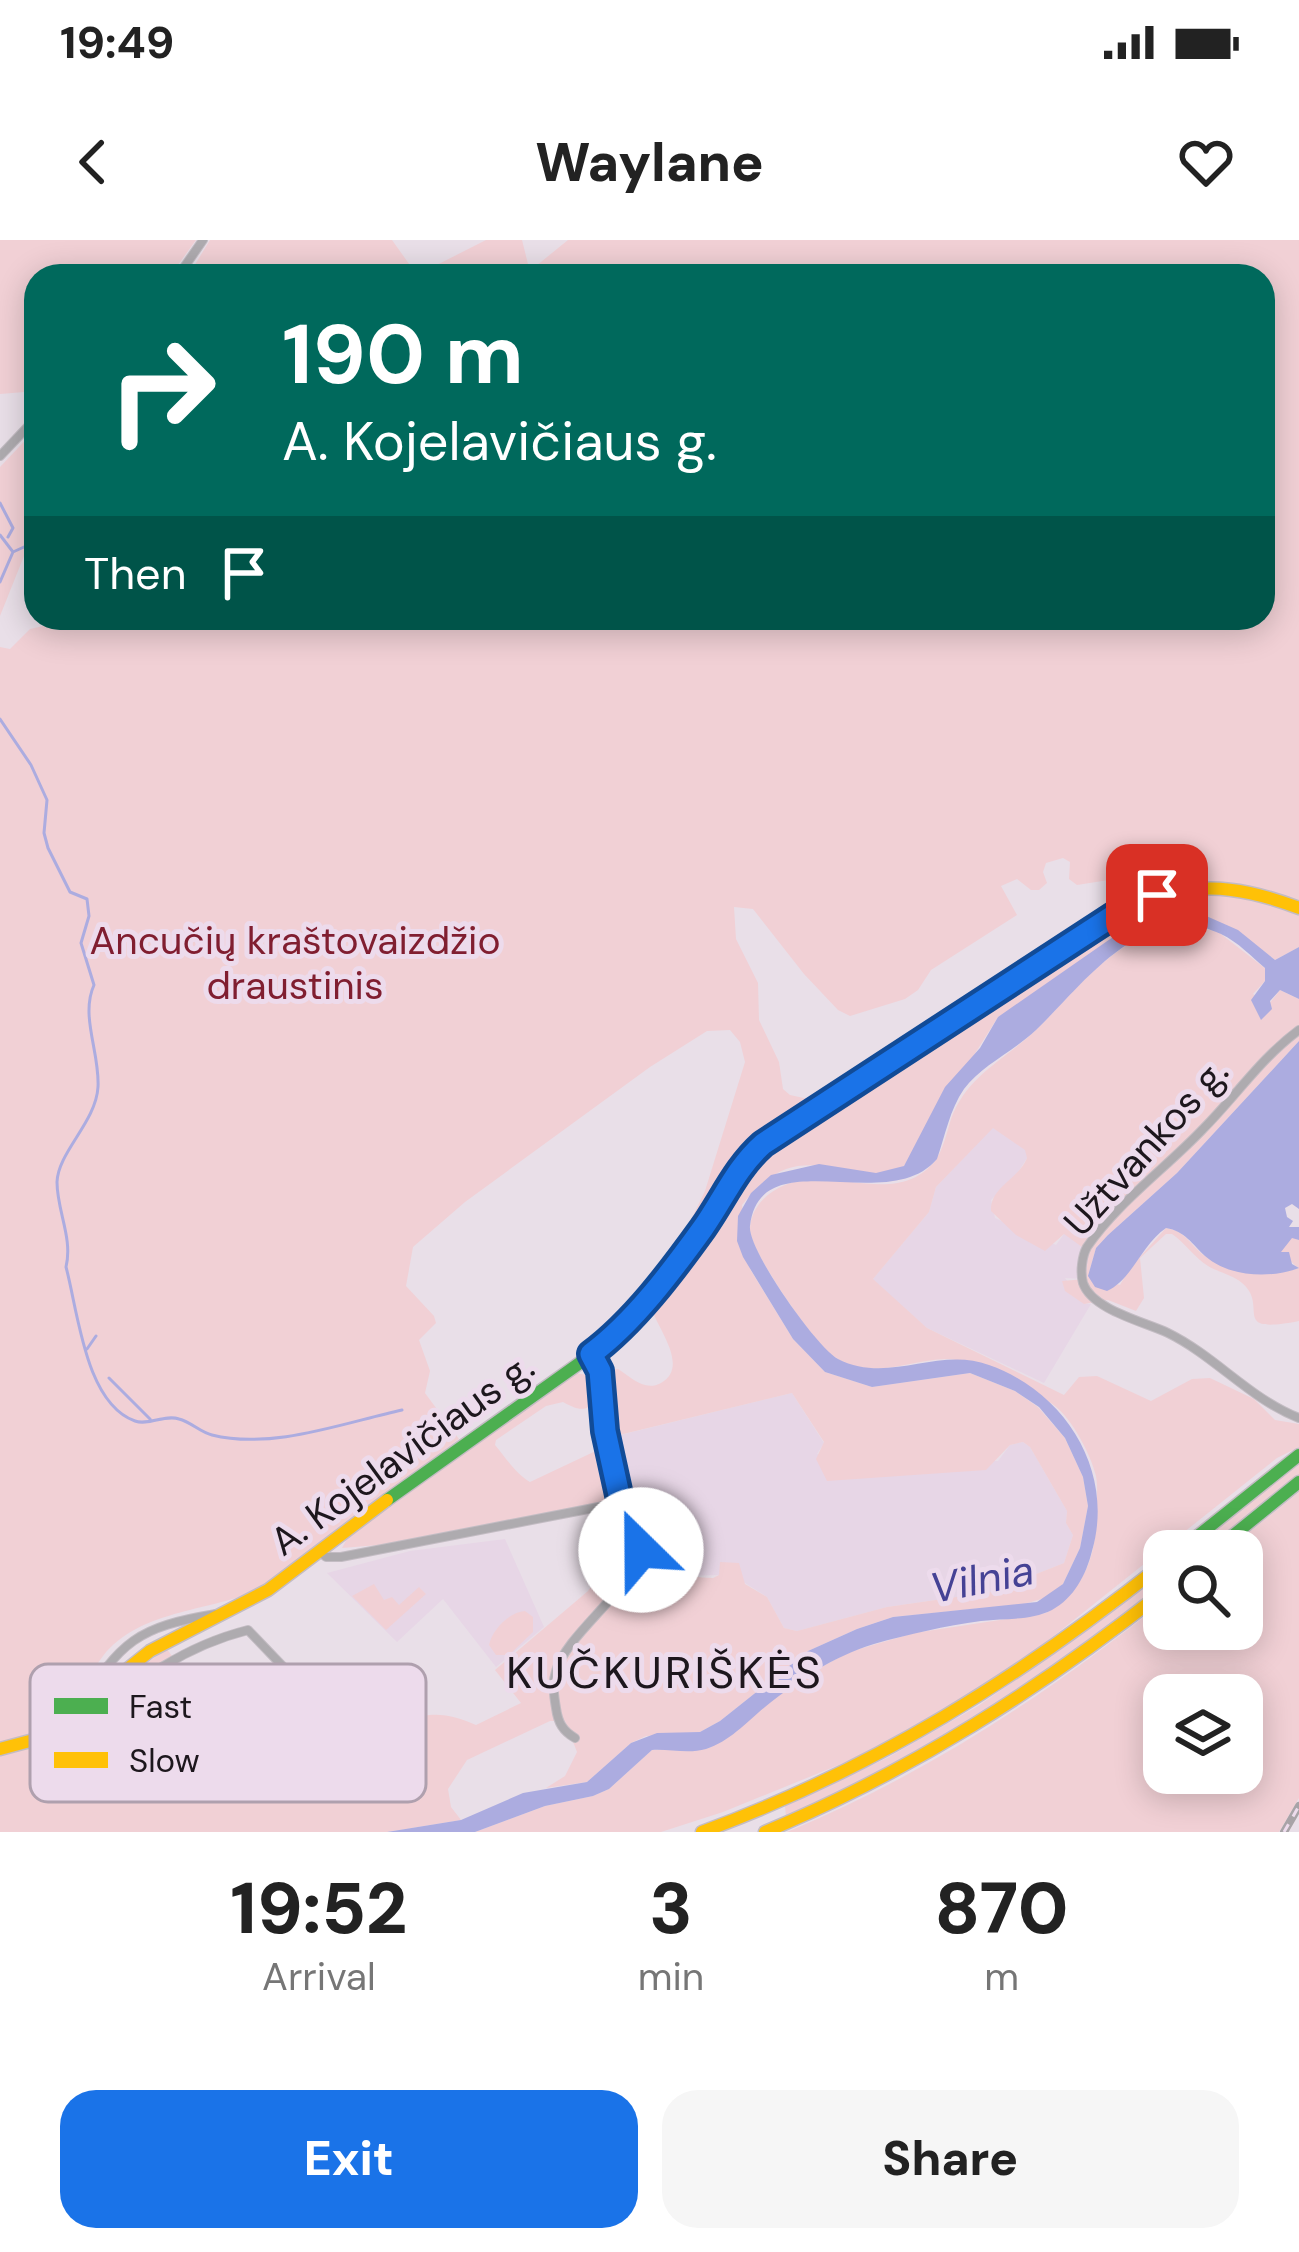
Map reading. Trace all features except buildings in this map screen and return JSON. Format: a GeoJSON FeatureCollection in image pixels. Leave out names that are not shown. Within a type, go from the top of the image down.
{"type":"FeatureCollection","features":[{"type":"Feature","properties":{"kind":"street"},"geometry":{"type":"LineString","coordinates":[[0,456],[24,431]]}},
{"type":"Feature","properties":{"kind":"street","name":"A. Kojelavičiaus g."},"geometry":{"type":"LineString","coordinates":[[134,1664],[268,1590],[591,1354],[621,1328],[693,1240],[740,1167],[763,1144],[1116,914],[1157,895],[1194,887],[1252,893],[1299,908]]}},
{"type":"Feature","properties":{"kind":"street","name":"Užtvankos g."},"geometry":{"type":"LineString","coordinates":[[1299,1030],[1260,1064],[1207,1126],[1088,1246],[1082,1273],[1093,1297],[1177,1337],[1263,1399],[1299,1418]]}},
{"type":"Feature","properties":{"kind":"street"},"geometry":{"type":"LineString","coordinates":[[591,1354],[600,1371],[605,1431],[621,1504]]}},
{"type":"Feature","properties":{"kind":"street"},"geometry":{"type":"LineString","coordinates":[[1205,1530],[1299,1455]]}},
{"type":"Feature","properties":{"kind":"street"},"geometry":{"type":"LineString","coordinates":[[1240,1530],[1299,1482]]}},
{"type":"Feature","properties":{"kind":"street"},"geometry":{"type":"LineString","coordinates":[[319,1551],[326,1557],[352,1556],[621,1504],[635,1513],[642,1530],[635,1567],[572,1639],[555,1672],[557,1717],[575,1738]]}},
{"type":"Feature","properties":{"kind":"street"},"geometry":{"type":"LineString","coordinates":[[702,1832],[873,1761],[982,1699],[1052,1652],[1143,1580]]}},
{"type":"Feature","properties":{"kind":"street"},"geometry":{"type":"LineString","coordinates":[[764,1832],[853,1795],[940,1750],[1050,1679],[1143,1608]]}},
{"type":"Feature","properties":{"kind":"street"},"geometry":{"type":"LineString","coordinates":[[166,1664],[248,1630],[281,1664]]}},
{"type":"Feature","properties":{"kind":"street","name":"A. Kojelavičiaus g."},"geometry":{"type":"LineString","coordinates":[[0,1749],[30,1741]]}},
{"type":"Feature","properties":{"kind":"street"},"geometry":{"type":"LineString","coordinates":[[764,1832],[781,1817],[780,1809],[768,1808]]}},
{"type":"Feature","properties":{"kind":"shaded area"},"geometry":{"type":"Polygon","coordinates":[[[993,1127],[1026,1150],[1027,1158],[991,1200],[995,1218],[1056,1245],[1069,1234],[1090,1252],[1086,1279],[1065,1278],[1084,1304],[1091,1304],[1044,1383],[927,1328],[872,1280],[929,1212],[936,1187],[993,1127]]]}},
{"type":"Feature","properties":{"kind":"shaded area"},"geometry":{"type":"Polygon","coordinates":[[[792,1393],[824,1443],[817,1454],[998,1461],[1010,1445],[1023,1442],[1067,1511],[1066,1523],[1073,1535],[1064,1563],[991,1592],[887,1607],[797,1631],[784,1628],[767,1597],[745,1583],[719,1575],[674,1576],[665,1571],[655,1557],[649,1508],[601,1514],[611,1491],[604,1439],[792,1393]]]}},
{"type":"Feature","properties":{"kind":"shaded area"},"geometry":{"type":"Polygon","coordinates":[[[505,1539],[544,1627],[496,1667],[443,1599],[397,1642],[327,1573],[410,1551],[505,1539]]]}},
{"type":"Feature","properties":{"kind":"green space"},"geometry":{"type":"Polygon","coordinates":[[[0,240],[196,240],[179,264],[24,264],[24,392],[0,394],[0,240]]]}},
{"type":"Feature","properties":{"kind":"green space"},"geometry":{"type":"Polygon","coordinates":[[[210,240],[392,240],[409,264],[195,264],[210,240]]]}},
{"type":"Feature","properties":{"kind":"green space"},"geometry":{"type":"Polygon","coordinates":[[[486,240],[522,240],[528,264],[439,264],[486,240]]]}},
{"type":"Feature","properties":{"kind":"green space","name":"Ancučių kraštovaizdžio draustinis"},"geometry":{"type":"Polygon","coordinates":[[[568,240],[1299,240],[1299,947],[1275,960],[1228,927],[1202,918],[1172,916],[998,1017],[904,1166],[865,1174],[806,1165],[786,1169],[764,1182],[742,1205],[750,1269],[793,1339],[825,1372],[872,1387],[970,1373],[1015,1391],[1038,1407],[1065,1438],[1083,1477],[1088,1506],[1080,1548],[1063,1584],[1048,1597],[1024,1604],[893,1617],[857,1629],[808,1651],[720,1721],[700,1732],[646,1736],[631,1743],[587,1782],[546,1788],[565,1776],[577,1752],[565,1721],[550,1721],[467,1760],[448,1789],[451,1807],[461,1820],[387,1832],[0,1832],[0,647],[10,649],[29,630],[1275,630],[1275,264],[538,264],[568,240]],[[1063,858],[1046,863],[1047,883],[1039,890],[1017,879],[1001,886],[1017,915],[931,970],[918,990],[905,999],[850,1016],[838,1010],[804,974],[753,909],[734,907],[736,939],[758,983],[759,1020],[779,1062],[783,1089],[813,1100],[751,1143],[688,1238],[685,1232],[705,1191],[745,1062],[740,1042],[730,1030],[707,1031],[465,1202],[413,1247],[406,1286],[436,1323],[419,1340],[430,1371],[425,1393],[459,1439],[260,1589],[136,1629],[98,1664],[30,1664],[30,1802],[426,1802],[426,1716],[454,1717],[476,1725],[521,1703],[495,1670],[588,1591],[604,1568],[601,1514],[649,1508],[655,1555],[666,1570],[713,1578],[719,1575],[720,1562],[739,1563],[745,1584],[767,1597],[784,1628],[797,1631],[887,1607],[991,1592],[1064,1563],[1073,1535],[1066,1523],[1067,1511],[1023,1442],[1010,1445],[986,1470],[827,1481],[816,1459],[824,1442],[792,1393],[611,1437],[607,1383],[612,1370],[618,1369],[649,1386],[669,1376],[672,1356],[650,1304],[696,1252],[763,1155],[815,1115],[1121,916],[1169,896],[1161,878],[1153,873],[1077,885],[1069,879],[1070,862],[1063,858]]]}},
{"type":"Feature","properties":{"kind":"green space"},"geometry":{"type":"Polygon","coordinates":[[[24,442],[24,556],[0,616],[0,467],[24,442]]]}},
{"type":"Feature","properties":{"kind":"green space"},"geometry":{"type":"Polygon","coordinates":[[[1181,926],[1217,931],[1266,969],[1265,981],[1253,994],[1269,1004],[1280,990],[1299,999],[1299,1041],[1177,1173],[1096,1248],[1088,1276],[1120,1285],[1130,1268],[1166,1228],[1225,1266],[1263,1273],[1298,1268],[1281,1252],[1292,1237],[1299,1240],[1299,1321],[1257,1321],[1250,1292],[1242,1283],[1208,1266],[1172,1234],[1140,1258],[1144,1298],[1136,1311],[1108,1300],[1084,1304],[1065,1291],[1062,1281],[1085,1279],[1089,1252],[1064,1234],[1045,1251],[1016,1235],[991,1211],[995,1196],[1027,1158],[1025,1150],[993,1128],[936,1187],[929,1212],[873,1279],[927,1328],[1064,1395],[1079,1377],[1097,1376],[1151,1401],[1192,1379],[1210,1378],[1254,1399],[1275,1420],[1299,1424],[1299,1447],[1277,1458],[1187,1530],[1143,1530],[1143,1565],[1035,1651],[962,1700],[851,1760],[661,1832],[475,1832],[609,1789],[652,1750],[710,1748],[798,1680],[849,1652],[914,1633],[1046,1613],[1074,1589],[1094,1544],[1097,1483],[1085,1448],[1061,1412],[1035,1394],[953,1360],[875,1369],[833,1356],[784,1296],[750,1229],[763,1199],[793,1182],[894,1184],[922,1173],[938,1157],[958,1104],[977,1079],[1037,1029],[1101,964],[1158,931],[1181,926]]]}},
{"type":"Feature","properties":{"kind":"green space"},"geometry":{"type":"Polygon","coordinates":[[[576,1373],[592,1376],[596,1402],[584,1409],[563,1402],[546,1406],[495,1445],[530,1482],[602,1448],[611,1491],[606,1501],[342,1548],[348,1537],[576,1373]]]}},
{"type":"Feature","properties":{"kind":"green space"},"geometry":{"type":"Polygon","coordinates":[[[1299,1460],[1299,1478],[1234,1530],[1212,1530],[1299,1460]]]}},
{"type":"Feature","properties":{"kind":"green space"},"geometry":{"type":"Polygon","coordinates":[[[1299,1492],[1299,1798],[1279,1832],[787,1832],[936,1758],[1076,1668],[1143,1617],[1143,1650],[1263,1650],[1263,1530],[1252,1530],[1299,1492]]]}},
{"type":"Feature","properties":{"kind":"green space"},"geometry":{"type":"Polygon","coordinates":[[[374,1584],[384,1600],[392,1597],[399,1605],[419,1587],[426,1594],[386,1630],[352,1596],[374,1584]]]}},
{"type":"Feature","properties":{"kind":"green space"},"geometry":{"type":"Polygon","coordinates":[[[1143,1586],[1143,1602],[1012,1700],[875,1779],[786,1817],[785,1806],[887,1758],[978,1706],[1143,1586]]]}},
{"type":"Feature","properties":{"kind":"green space"},"geometry":{"type":"Polygon","coordinates":[[[525,1611],[533,1617],[533,1632],[509,1655],[496,1655],[489,1645],[494,1634],[507,1618],[525,1611]]]}},
{"type":"Feature","properties":{"kind":"green space"},"geometry":{"type":"Polygon","coordinates":[[[167,1649],[178,1664],[145,1664],[167,1649]]]}},
{"type":"Feature","properties":{"kind":"water"},"geometry":{"type":"Polygon","coordinates":[[[1204,915],[1238,930],[1275,960],[1299,947],[1299,999],[1280,990],[1261,1020],[1251,1000],[1265,981],[1265,968],[1233,941],[1193,926],[1166,927],[1141,936],[1117,951],[1036,1030],[971,1080],[955,1105],[937,1159],[915,1175],[889,1182],[801,1182],[777,1187],[759,1201],[750,1226],[760,1255],[785,1297],[838,1359],[876,1368],[970,1360],[1016,1378],[1061,1415],[1078,1438],[1096,1492],[1092,1551],[1073,1592],[1060,1605],[1035,1616],[941,1628],[844,1655],[791,1687],[722,1742],[700,1750],[652,1750],[609,1789],[593,1796],[545,1806],[475,1832],[387,1832],[461,1820],[523,1793],[587,1782],[631,1743],[657,1733],[700,1732],[720,1721],[808,1651],[857,1629],[893,1617],[1037,1602],[1063,1584],[1080,1548],[1088,1506],[1083,1477],[1065,1438],[1039,1407],[1015,1391],[970,1373],[872,1387],[825,1372],[793,1339],[743,1257],[737,1241],[738,1216],[751,1193],[771,1175],[819,1164],[876,1173],[904,1166],[945,1087],[980,1048],[998,1017],[1126,928],[1146,920],[1204,915]]]}},
{"type":"Feature","properties":{"kind":"water"},"geometry":{"type":"Polygon","coordinates":[[[1299,1041],[1299,1209],[1292,1204],[1285,1208],[1293,1221],[1289,1227],[1299,1227],[1299,1240],[1292,1238],[1281,1252],[1289,1252],[1292,1264],[1299,1268],[1263,1275],[1238,1272],[1215,1263],[1183,1235],[1166,1228],[1116,1286],[1107,1291],[1095,1287],[1088,1276],[1096,1248],[1177,1173],[1299,1041]]]}},
{"type":"Feature","properties":{"kind":"waterway"},"geometry":{"type":"LineString","coordinates":[[0,503],[13,528],[8,537]]}},
{"type":"Feature","properties":{"kind":"waterway"},"geometry":{"type":"LineString","coordinates":[[0,535],[13,552],[0,582]]}},
{"type":"Feature","properties":{"kind":"waterway"},"geometry":{"type":"LineString","coordinates":[[13,552],[24,547]]}},
{"type":"Feature","properties":{"kind":"waterway"},"geometry":{"type":"LineString","coordinates":[[0,719],[31,765],[47,800],[44,833],[48,848],[70,892],[87,899],[89,916],[81,943],[94,985],[89,1009],[98,1087],[57,1182],[68,1246],[66,1267],[80,1330],[105,1396],[135,1421],[174,1418],[208,1434],[235,1439],[307,1433],[402,1410]]}},
{"type":"Feature","properties":{"kind":"waterway"},"geometry":{"type":"LineString","coordinates":[[87,1349],[96,1336]]}},
{"type":"Feature","properties":{"kind":"waterway"},"geometry":{"type":"LineString","coordinates":[[109,1378],[150,1419]]}},
{"type":"Feature","properties":{"kind":"railway"},"geometry":{"type":"LineString","coordinates":[[1284,1832],[1299,1806]]}},
{"type":"Feature","properties":{"kind":"traffic: fast"},"geometry":{"type":"LineString","coordinates":[[387,1500],[591,1355],[624,1324],[693,1240],[740,1167],[763,1144],[1056,955]]}},
{"type":"Feature","properties":{"kind":"traffic: fast"},"geometry":{"type":"LineString","coordinates":[[1205,1530],[1299,1455]]}},
{"type":"Feature","properties":{"kind":"traffic: fast"},"geometry":{"type":"LineString","coordinates":[[1240,1530],[1299,1482]]}},
{"type":"Feature","properties":{"kind":"traffic: slow"},"geometry":{"type":"LineString","coordinates":[[1056,955],[1117,917],[1170,894],[1227,889],[1299,908]]}},
{"type":"Feature","properties":{"kind":"traffic: slow"},"geometry":{"type":"LineString","coordinates":[[134,1664],[268,1590],[387,1500]]}},
{"type":"Feature","properties":{"kind":"traffic: slow"},"geometry":{"type":"LineString","coordinates":[[702,1832],[827,1779],[944,1717],[1055,1645],[1143,1579]]}},
{"type":"Feature","properties":{"kind":"traffic: slow"},"geometry":{"type":"LineString","coordinates":[[765,1832],[923,1755],[1022,1694],[1143,1607]]}},
{"type":"Feature","properties":{"kind":"traffic: slow"},"geometry":{"type":"LineString","coordinates":[[0,1749],[30,1741]]}},
{"type":"Feature","properties":{"kind":"district","name":"KUČKURIŠKĖS"},"geometry":{"type":"Point","coordinates":[665,1672]}},
{"type":"Feature","properties":{"kind":"route"},"geometry":{"type":"LineString","coordinates":[[641,1550],[640,1522],[629,1505],[621,1504],[614,1478],[600,1371],[591,1354],[621,1328],[705,1225],[740,1167],[763,1144],[1116,914],[1157,895]]}},
{"type":"Feature","properties":{"kind":"water label","name":"Vilnia"},"geometry":{"type":"Point","coordinates":[982,1579]}}]}
